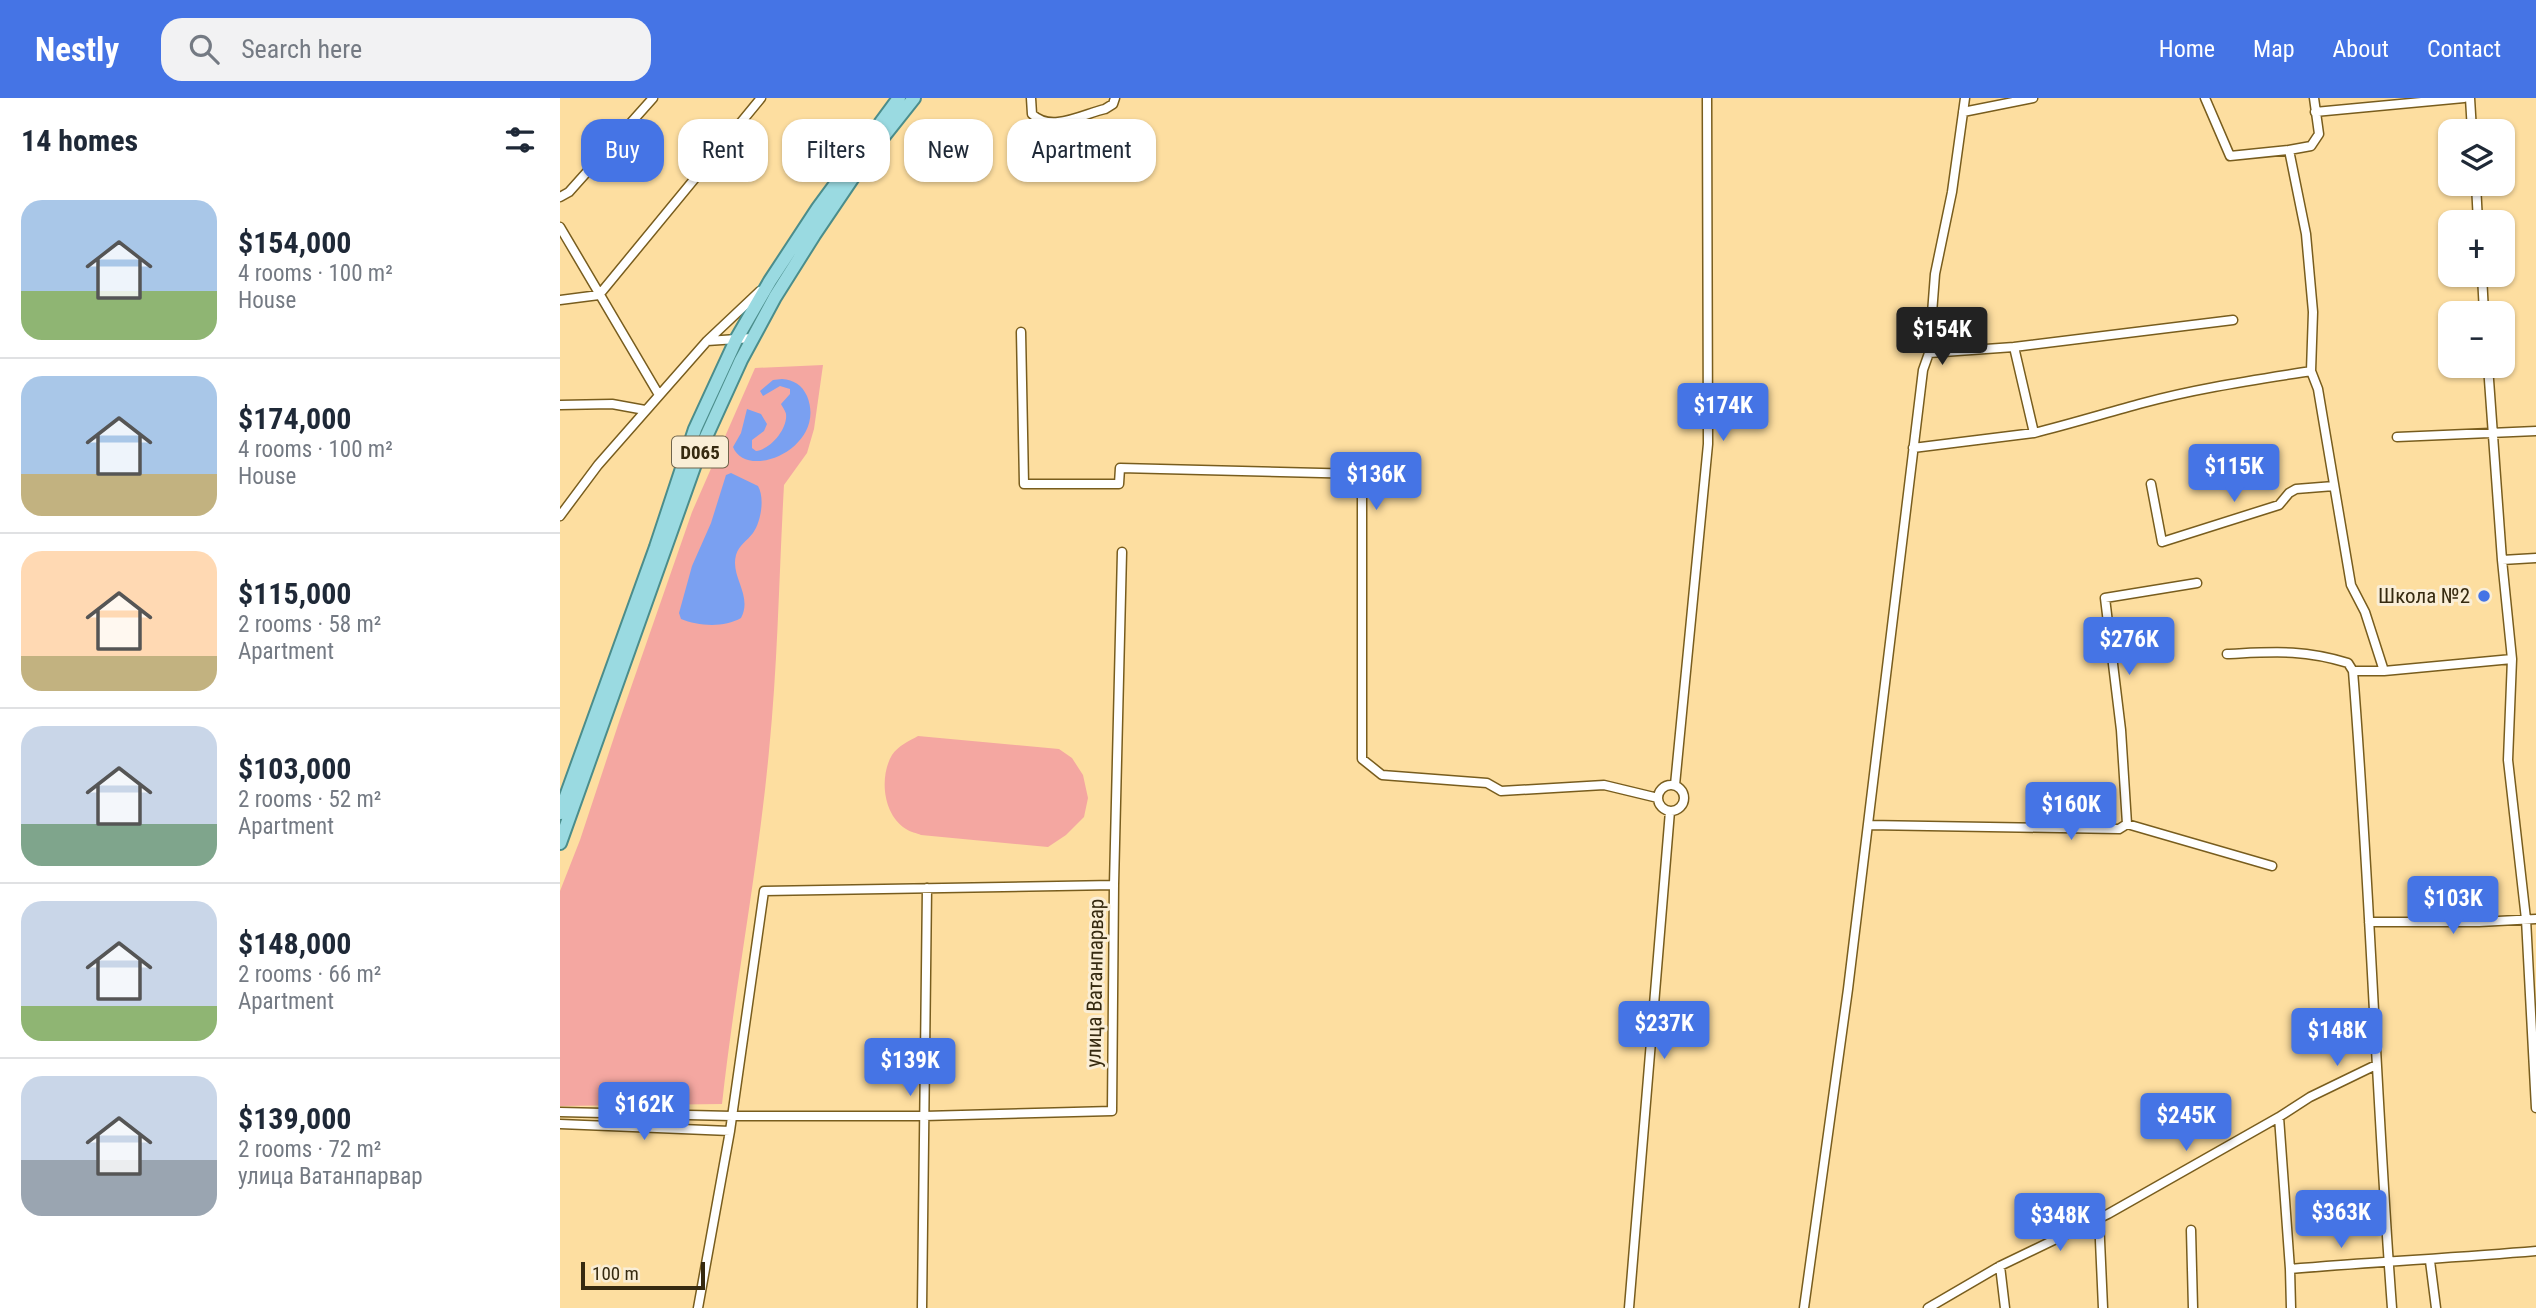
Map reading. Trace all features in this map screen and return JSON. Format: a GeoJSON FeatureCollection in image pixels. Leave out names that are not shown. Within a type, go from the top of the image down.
{"type":"FeatureCollection","features":[{"type":"Feature","properties":{"kind":"main road","name":"D065"},"geometry":{"type":"LineString","coordinates":[[560,813],[656,547],[691,439],[737,338],[770,281],[840,177],[899,98]]}},
{"type":"Feature","properties":{"kind":"main road","name":"D065"},"geometry":{"type":"LineString","coordinates":[[560,843],[700,450],[752,338],[849,182],[915,98]]}},
{"type":"Feature","properties":{"kind":"street"},"geometry":{"type":"LineString","coordinates":[[560,197],[569,192],[653,98]]}},
{"type":"Feature","properties":{"kind":"street"},"geometry":{"type":"LineString","coordinates":[[560,300],[599,295],[761,98]]}},
{"type":"Feature","properties":{"kind":"street"},"geometry":{"type":"LineString","coordinates":[[1031,98],[1032,114],[1051,123],[1105,108],[1113,104],[1115,98]]}},
{"type":"Feature","properties":{"kind":"street"},"geometry":{"type":"LineString","coordinates":[[1675,785],[1708,444],[1707,98]]}},
{"type":"Feature","properties":{"kind":"street"},"geometry":{"type":"LineString","coordinates":[[1804,1308],[1848,989],[1923,370],[1929,353],[1935,274],[1952,192],[1965,98]]}},
{"type":"Feature","properties":{"kind":"street"},"geometry":{"type":"LineString","coordinates":[[1963,112],[2033,98]]}},
{"type":"Feature","properties":{"kind":"street"},"geometry":{"type":"LineString","coordinates":[[2205,98],[2230,156],[2311,146],[2319,134],[2314,98]]}},
{"type":"Feature","properties":{"kind":"street"},"geometry":{"type":"LineString","coordinates":[[2315,112],[2464,98]]}},
{"type":"Feature","properties":{"kind":"street"},"geometry":{"type":"LineString","coordinates":[[2470,98],[2471,119]]}},
{"type":"Feature","properties":{"kind":"street"},"geometry":{"type":"LineString","coordinates":[[2289,150],[2306,234],[2313,312],[2311,371],[2318,389],[2351,585],[2365,612],[2384,671]]}},
{"type":"Feature","properties":{"kind":"street"},"geometry":{"type":"LineString","coordinates":[[560,227],[659,395]]}},
{"type":"Feature","properties":{"kind":"street"},"geometry":{"type":"LineString","coordinates":[[560,516],[598,465],[645,410],[707,341],[770,281]]}},
{"type":"Feature","properties":{"kind":"street"},"geometry":{"type":"LineString","coordinates":[[1929,353],[2014,347],[2233,320]]}},
{"type":"Feature","properties":{"kind":"street"},"geometry":{"type":"LineString","coordinates":[[1021,332],[1024,484],[1119,484],[1120,468],[1362,474],[1362,759],[1382,775],[1488,783],[1501,791],[1604,785],[1658,798]]}},
{"type":"Feature","properties":{"kind":"street"},"geometry":{"type":"LineString","coordinates":[[707,341],[752,338]]}},
{"type":"Feature","properties":{"kind":"street"},"geometry":{"type":"LineString","coordinates":[[2014,347],[2034,433]]}},
{"type":"Feature","properties":{"kind":"street"},"geometry":{"type":"LineString","coordinates":[[1913,448],[2034,433],[2143,403],[2234,383],[2311,371]]}},
{"type":"Feature","properties":{"kind":"street"},"geometry":{"type":"LineString","coordinates":[[2489,378],[2512,659],[2508,760],[2526,919],[2536,1108]]}},
{"type":"Feature","properties":{"kind":"street"},"geometry":{"type":"LineString","coordinates":[[560,404],[612,404],[645,410]]}},
{"type":"Feature","properties":{"kind":"street"},"geometry":{"type":"LineString","coordinates":[[2397,437],[2536,431]]}},
{"type":"Feature","properties":{"kind":"street"},"geometry":{"type":"LineString","coordinates":[[2151,484],[2162,542],[2279,505],[2296,489],[2334,486]]}},
{"type":"Feature","properties":{"kind":"street"},"geometry":{"type":"LineString","coordinates":[[1114,885],[1122,552]]}},
{"type":"Feature","properties":{"kind":"street"},"geometry":{"type":"LineString","coordinates":[[2502,561],[2536,558]]}},
{"type":"Feature","properties":{"kind":"street"},"geometry":{"type":"LineString","coordinates":[[2127,824],[2121,730],[2105,598],[2197,583]]}},
{"type":"Feature","properties":{"kind":"street"},"geometry":{"type":"LineString","coordinates":[[2227,654],[2297,651],[2348,663],[2353,671],[2392,1308]]}},
{"type":"Feature","properties":{"kind":"street"},"geometry":{"type":"LineString","coordinates":[[2353,671],[2384,671],[2512,659]]}},
{"type":"Feature","properties":{"kind":"street"},"geometry":{"type":"LineString","coordinates":[[1675,785],[1682,790],[1684,802],[1678,809],[1670,811],[1660,805],[1658,798],[1664,787],[1675,785]]}},
{"type":"Feature","properties":{"kind":"street"},"geometry":{"type":"LineString","coordinates":[[1629,1308],[1670,811]]}},
{"type":"Feature","properties":{"kind":"street"},"geometry":{"type":"LineString","coordinates":[[1868,825],[2119,829],[2127,824],[2272,866]]}},
{"type":"Feature","properties":{"kind":"street","name":"улица Ватанпарвар"},"geometry":{"type":"LineString","coordinates":[[698,1308],[730,1131],[732,1116],[764,891],[1114,885],[1112,1111],[924,1116],[732,1116]]}},
{"type":"Feature","properties":{"kind":"street"},"geometry":{"type":"LineString","coordinates":[[922,1308],[927,888]]}},
{"type":"Feature","properties":{"kind":"street"},"geometry":{"type":"LineString","coordinates":[[2369,922],[2536,919]]}},
{"type":"Feature","properties":{"kind":"street"},"geometry":{"type":"LineString","coordinates":[[1928,1308],[2000,1266],[2099,1218],[2310,1097],[2376,1065]]}},
{"type":"Feature","properties":{"kind":"street"},"geometry":{"type":"LineString","coordinates":[[560,1112],[732,1116]]}},
{"type":"Feature","properties":{"kind":"street"},"geometry":{"type":"LineString","coordinates":[[2279,1117],[2291,1308]]}},
{"type":"Feature","properties":{"kind":"street"},"geometry":{"type":"LineString","coordinates":[[560,1124],[730,1131]]}},
{"type":"Feature","properties":{"kind":"street"},"geometry":{"type":"LineString","coordinates":[[2099,1218],[2103,1308]]}},
{"type":"Feature","properties":{"kind":"street"},"geometry":{"type":"LineString","coordinates":[[2191,1230],[2193,1308]]}},
{"type":"Feature","properties":{"kind":"street"},"geometry":{"type":"LineString","coordinates":[[2290,1269],[2389,1261],[2430,1261],[2536,1251]]}},
{"type":"Feature","properties":{"kind":"street"},"geometry":{"type":"LineString","coordinates":[[2430,1261],[2437,1308]]}},
{"type":"Feature","properties":{"kind":"street"},"geometry":{"type":"LineString","coordinates":[[2000,1266],[2005,1308]]}},
{"type":"Feature","properties":{"kind":"shaded area"},"geometry":{"type":"Polygon","coordinates":[[[823,365],[814,429],[807,453],[784,485],[769,751],[722,1104],[560,1106],[560,891],[580,840],[692,512],[755,368],[823,365]]]}},
{"type":"Feature","properties":{"kind":"shaded area"},"geometry":{"type":"Polygon","coordinates":[[[918,736],[1059,749],[1072,758],[1083,775],[1088,798],[1084,817],[1066,835],[1048,847],[921,835],[908,830],[892,815],[886,795],[885,774],[894,752],[918,736]]]}},
{"type":"Feature","properties":{"kind":"water"},"geometry":{"type":"Polygon","coordinates":[[[782,379],[797,384],[807,396],[810,414],[806,430],[797,444],[783,454],[768,460],[753,461],[741,457],[733,447],[741,433],[747,409],[761,414],[767,424],[764,431],[752,440],[752,448],[756,451],[767,447],[781,432],[786,414],[781,404],[790,394],[790,389],[780,386],[763,396],[760,391],[773,380],[782,379]]]}},
{"type":"Feature","properties":{"kind":"water"},"geometry":{"type":"Polygon","coordinates":[[[731,473],[758,486],[761,497],[756,528],[736,555],[736,571],[743,594],[744,610],[741,618],[727,623],[711,625],[681,619],[679,613],[692,566],[711,523],[726,475],[731,473]]]}},
{"type":"Feature","properties":{"kind":"place","name":"Школа №2"},"geometry":{"type":"Point","coordinates":[2484,596]}}]}
